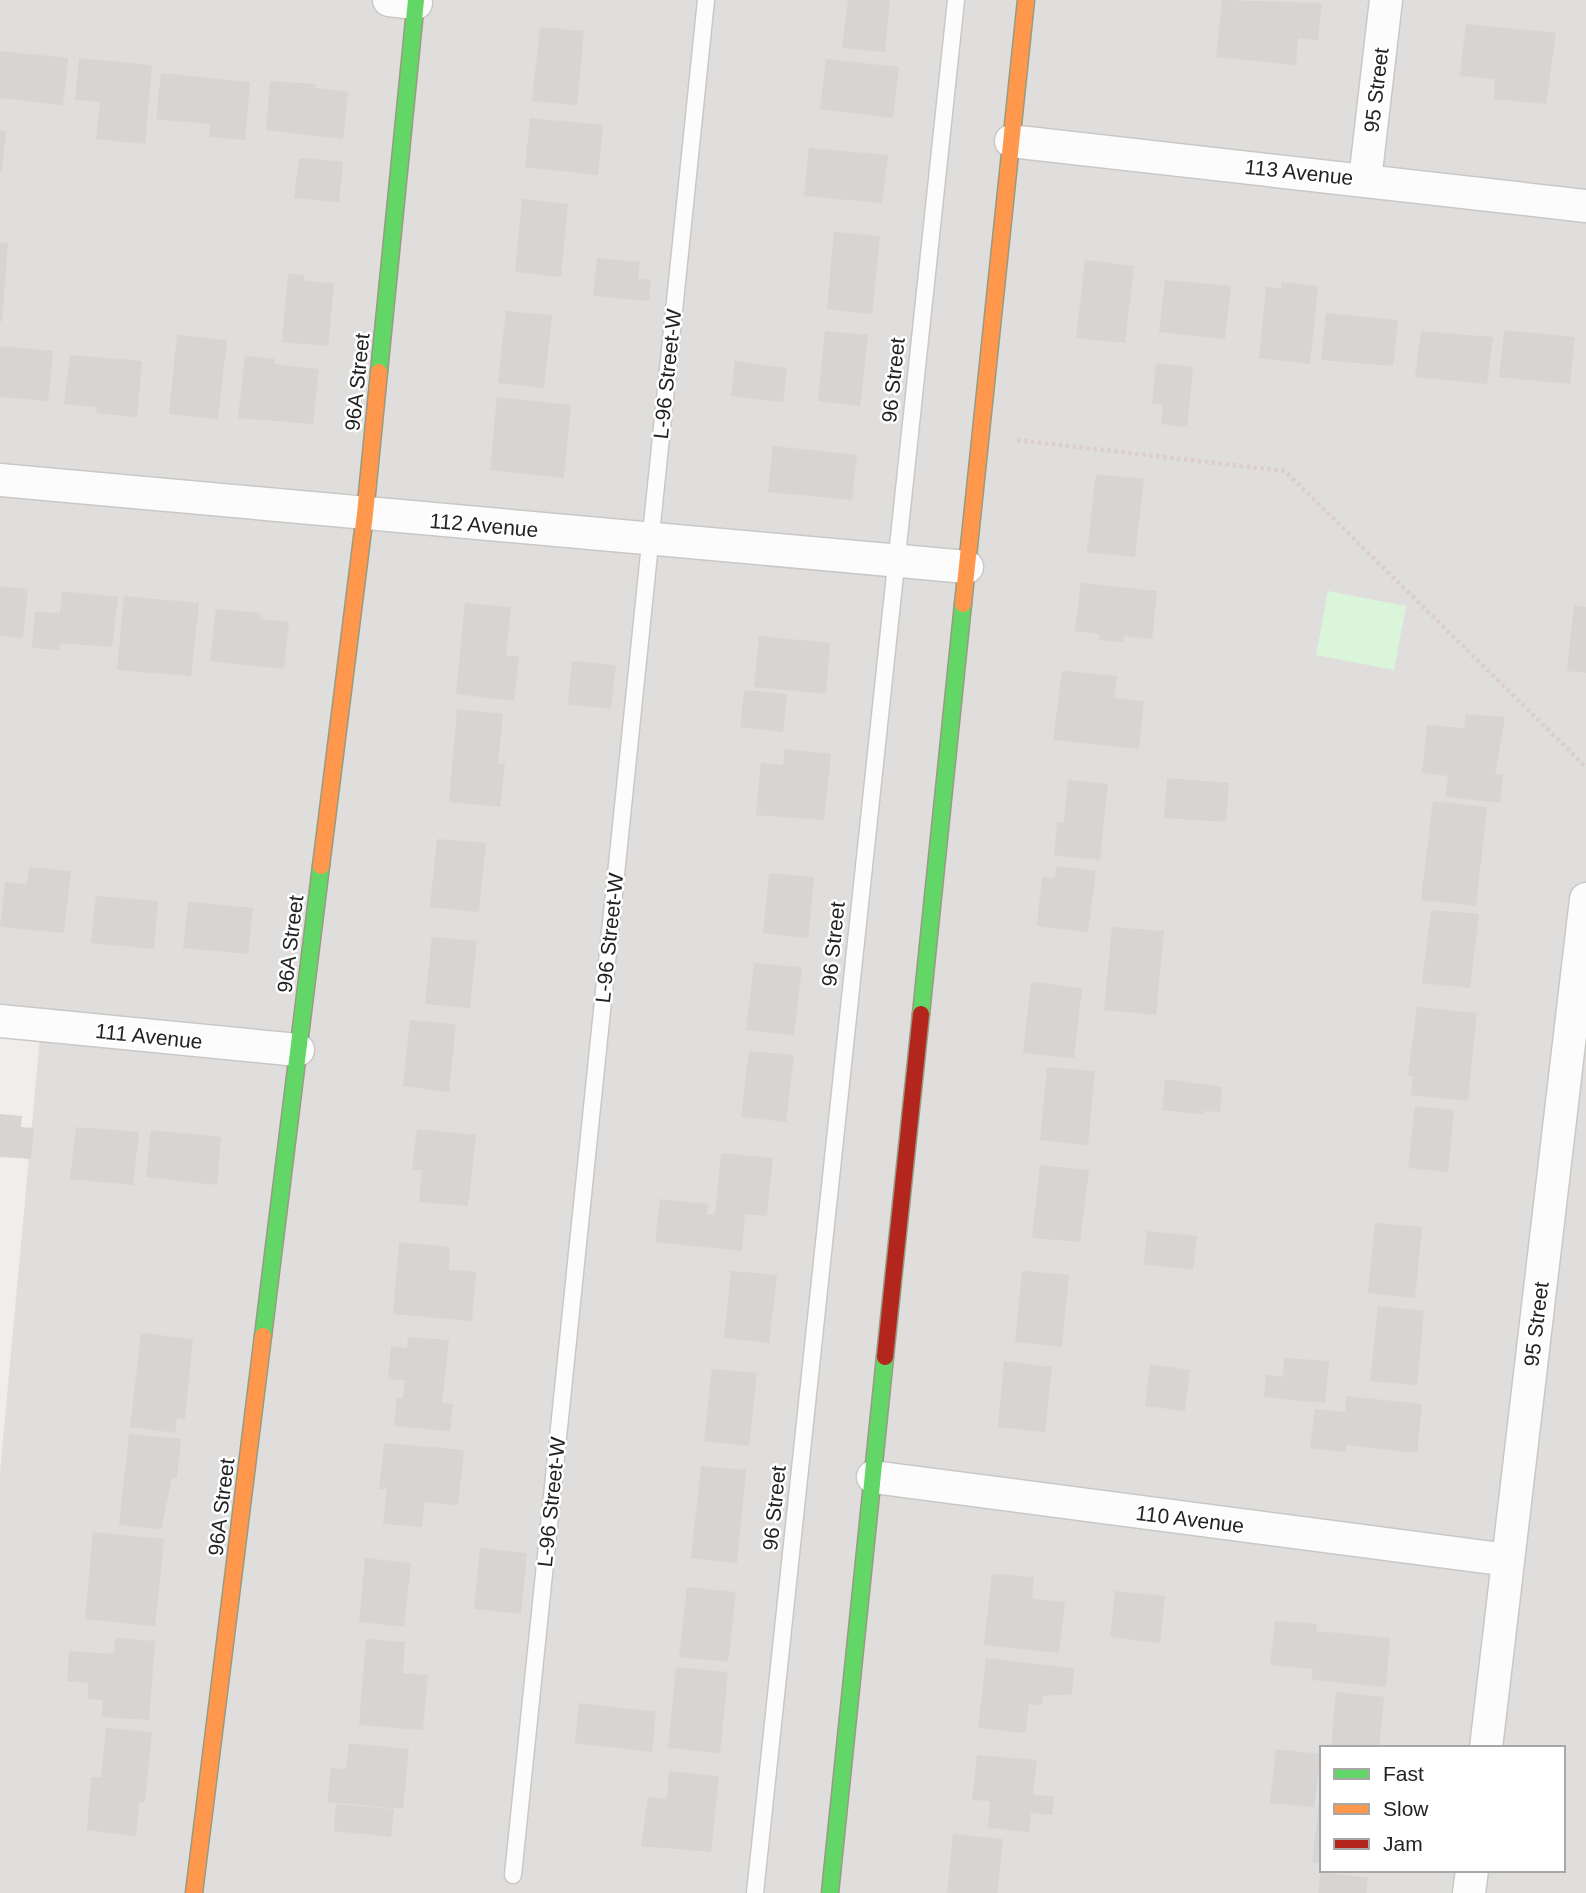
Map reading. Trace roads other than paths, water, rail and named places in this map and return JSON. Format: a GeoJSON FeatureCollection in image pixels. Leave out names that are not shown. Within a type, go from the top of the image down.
{"type":"FeatureCollection","features":[{"type":"Feature","properties":{"kind":"street"},"geometry":{"type":"LineString","coordinates":[[830,1893],[1026,0]]}},
{"type":"Feature","properties":{"kind":"street","name":"95 Street"},"geometry":{"type":"LineString","coordinates":[[1365,180],[1386,0]]}},
{"type":"Feature","properties":{"kind":"street","name":"96A Street"},"geometry":{"type":"LineString","coordinates":[[194,1893],[365,514],[407,1]]}},
{"type":"Feature","properties":{"kind":"street","name":"113 Avenue"},"geometry":{"type":"LineString","coordinates":[[1012,141],[1586,205]]}},
{"type":"Feature","properties":{"kind":"street","name":"112 Avenue"},"geometry":{"type":"LineString","coordinates":[[0,480],[967,567]]}},
{"type":"Feature","properties":{"kind":"street","name":"95 Street"},"geometry":{"type":"LineString","coordinates":[[1486,1746],[1586,900]]}},
{"type":"Feature","properties":{"kind":"street","name":"111 Avenue"},"geometry":{"type":"LineString","coordinates":[[0,1021],[298,1050]]}},
{"type":"Feature","properties":{"kind":"street","name":"110 Avenue"},"geometry":{"type":"LineString","coordinates":[[873,1477],[1508,1560]]}},
{"type":"Feature","properties":{"kind":"street"},"geometry":{"type":"LineString","coordinates":[[1469,1893],[1472,1872]]}},
{"type":"Feature","properties":{"kind":"lane","name":"L-96 Street-W"},"geometry":{"type":"LineString","coordinates":[[513,1875],[706,0]]}},
{"type":"Feature","properties":{"kind":"lane","name":"96 Street"},"geometry":{"type":"LineString","coordinates":[[755,1893],[956,0]]}}]}
